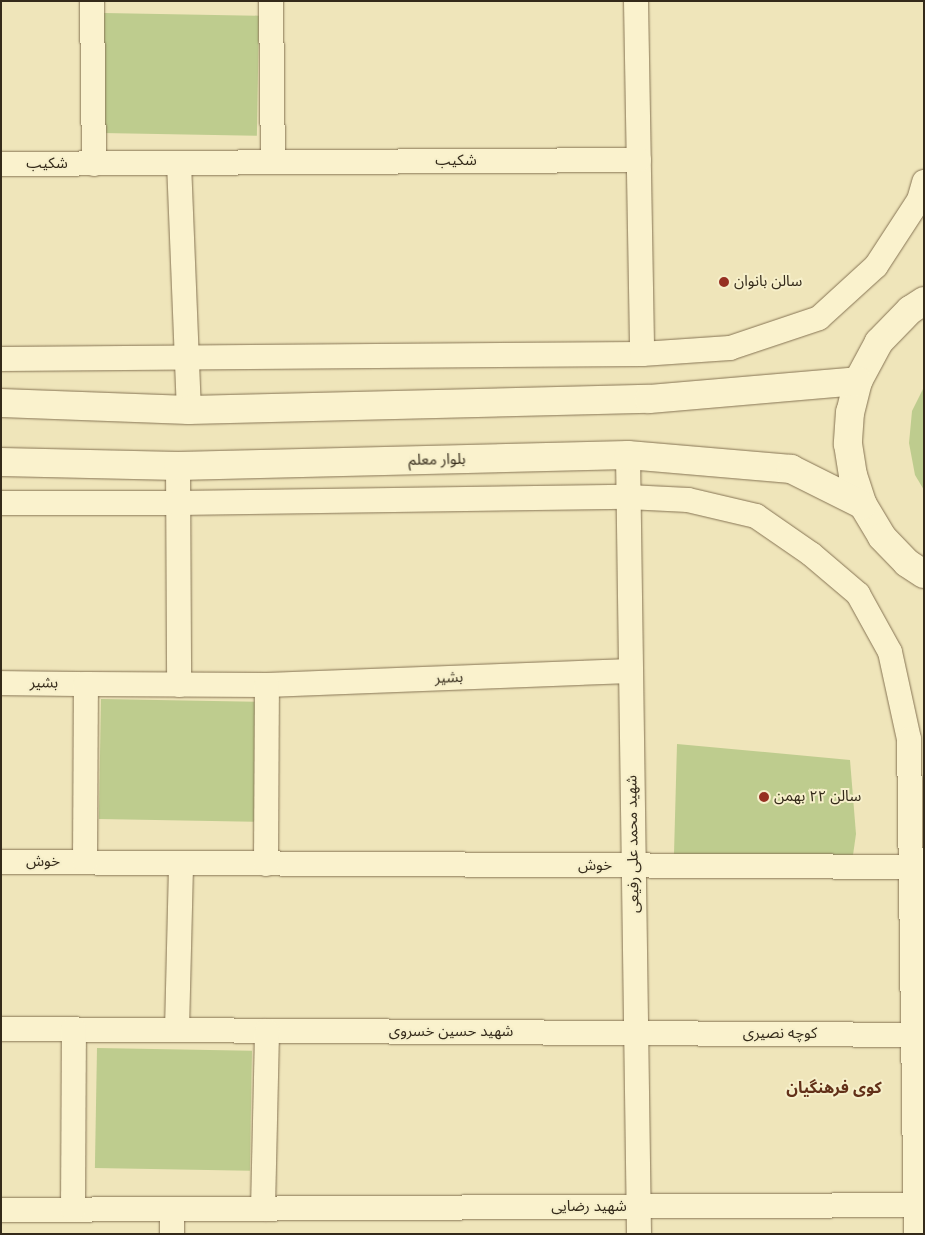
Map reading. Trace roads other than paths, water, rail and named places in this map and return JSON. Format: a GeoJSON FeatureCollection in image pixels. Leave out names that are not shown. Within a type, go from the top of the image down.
{"type":"FeatureCollection","features":[{"type":"Feature","properties":{"kind":"main road"},"geometry":{"type":"LineString","coordinates":[[924,301],[910,310],[879,342],[858,381],[850,412],[848,444],[852,475],[863,505],[882,537],[907,563],[924,574]]}},
{"type":"Feature","properties":{"kind":"main road"},"geometry":{"type":"LineString","coordinates":[[1,403],[189,410],[649,399],[858,381]]}},
{"type":"Feature","properties":{"kind":"main road","name":"بلوار معلم"},"geometry":{"type":"LineString","coordinates":[[1,462],[178,466],[628,455],[791,469],[863,505]]}},
{"type":"Feature","properties":{"kind":"street"},"geometry":{"type":"LineString","coordinates":[[92,1],[94,164]]}},
{"type":"Feature","properties":{"kind":"street"},"geometry":{"type":"LineString","coordinates":[[271,1],[273,162]]}},
{"type":"Feature","properties":{"kind":"street"},"geometry":{"type":"LineString","coordinates":[[636,1],[642,354]]}},
{"type":"Feature","properties":{"kind":"street","name":"شکیب"},"geometry":{"type":"LineString","coordinates":[[1,164],[639,160]]}},
{"type":"Feature","properties":{"kind":"street"},"geometry":{"type":"LineString","coordinates":[[178,163],[189,410]]}},
{"type":"Feature","properties":{"kind":"street"},"geometry":{"type":"LineString","coordinates":[[1,359],[642,354],[730,348],[819,318],[876,266],[919,200],[924,182]]}},
{"type":"Feature","properties":{"kind":"street","name":"شهید محمد علی رفیعی"},"geometry":{"type":"LineString","coordinates":[[628,455],[640,1234]]}},
{"type":"Feature","properties":{"kind":"street"},"geometry":{"type":"LineString","coordinates":[[178,466],[180,685]]}},
{"type":"Feature","properties":{"kind":"street"},"geometry":{"type":"LineString","coordinates":[[1,503],[178,503],[628,497],[688,500],[756,516],[811,554],[858,594],[890,652],[909,739],[917,867],[920,1205],[916,1234]]}},
{"type":"Feature","properties":{"kind":"street","name":"بشیر"},"geometry":{"type":"LineString","coordinates":[[1,683],[267,686],[631,671]]}},
{"type":"Feature","properties":{"kind":"street"},"geometry":{"type":"LineString","coordinates":[[85,862],[86,684]]}},
{"type":"Feature","properties":{"kind":"street"},"geometry":{"type":"LineString","coordinates":[[266,864],[267,686]]}},
{"type":"Feature","properties":{"kind":"street","name":"خوش"},"geometry":{"type":"LineString","coordinates":[[1,862],[917,867]]}},
{"type":"Feature","properties":{"kind":"street"},"geometry":{"type":"LineString","coordinates":[[177,1030],[181,863]]}},
{"type":"Feature","properties":{"kind":"street"},"geometry":{"type":"LineString","coordinates":[[1,1029],[74,1030],[72,1210],[1,1210]]}},
{"type":"Feature","properties":{"kind":"street","name":"شهید حسین خسروی"},"geometry":{"type":"LineString","coordinates":[[74,1030],[636,1033]]}},
{"type":"Feature","properties":{"kind":"street"},"geometry":{"type":"LineString","coordinates":[[263,1209],[266,1031]]}},
{"type":"Feature","properties":{"kind":"street","name":"کوچه نصیری"},"geometry":{"type":"LineString","coordinates":[[636,1033],[918,1035]]}},
{"type":"Feature","properties":{"kind":"street","name":"شهید رضایی"},"geometry":{"type":"LineString","coordinates":[[72,1210],[920,1205]]}},
{"type":"Feature","properties":{"kind":"street"},"geometry":{"type":"LineString","coordinates":[[172,1209],[172,1234]]}},
{"type":"Feature","properties":{"kind":"place","name":"سالن بانوان"},"geometry":{"type":"Point","coordinates":[724,282]}},
{"type":"Feature","properties":{"kind":"place","name":"سالن ۲۲ بهمن"},"geometry":{"type":"Point","coordinates":[764,797]}},
{"type":"Feature","properties":{"kind":"district","name":"کوی فرهنگیان"},"geometry":{"type":"Point","coordinates":[834,1088]}}]}
